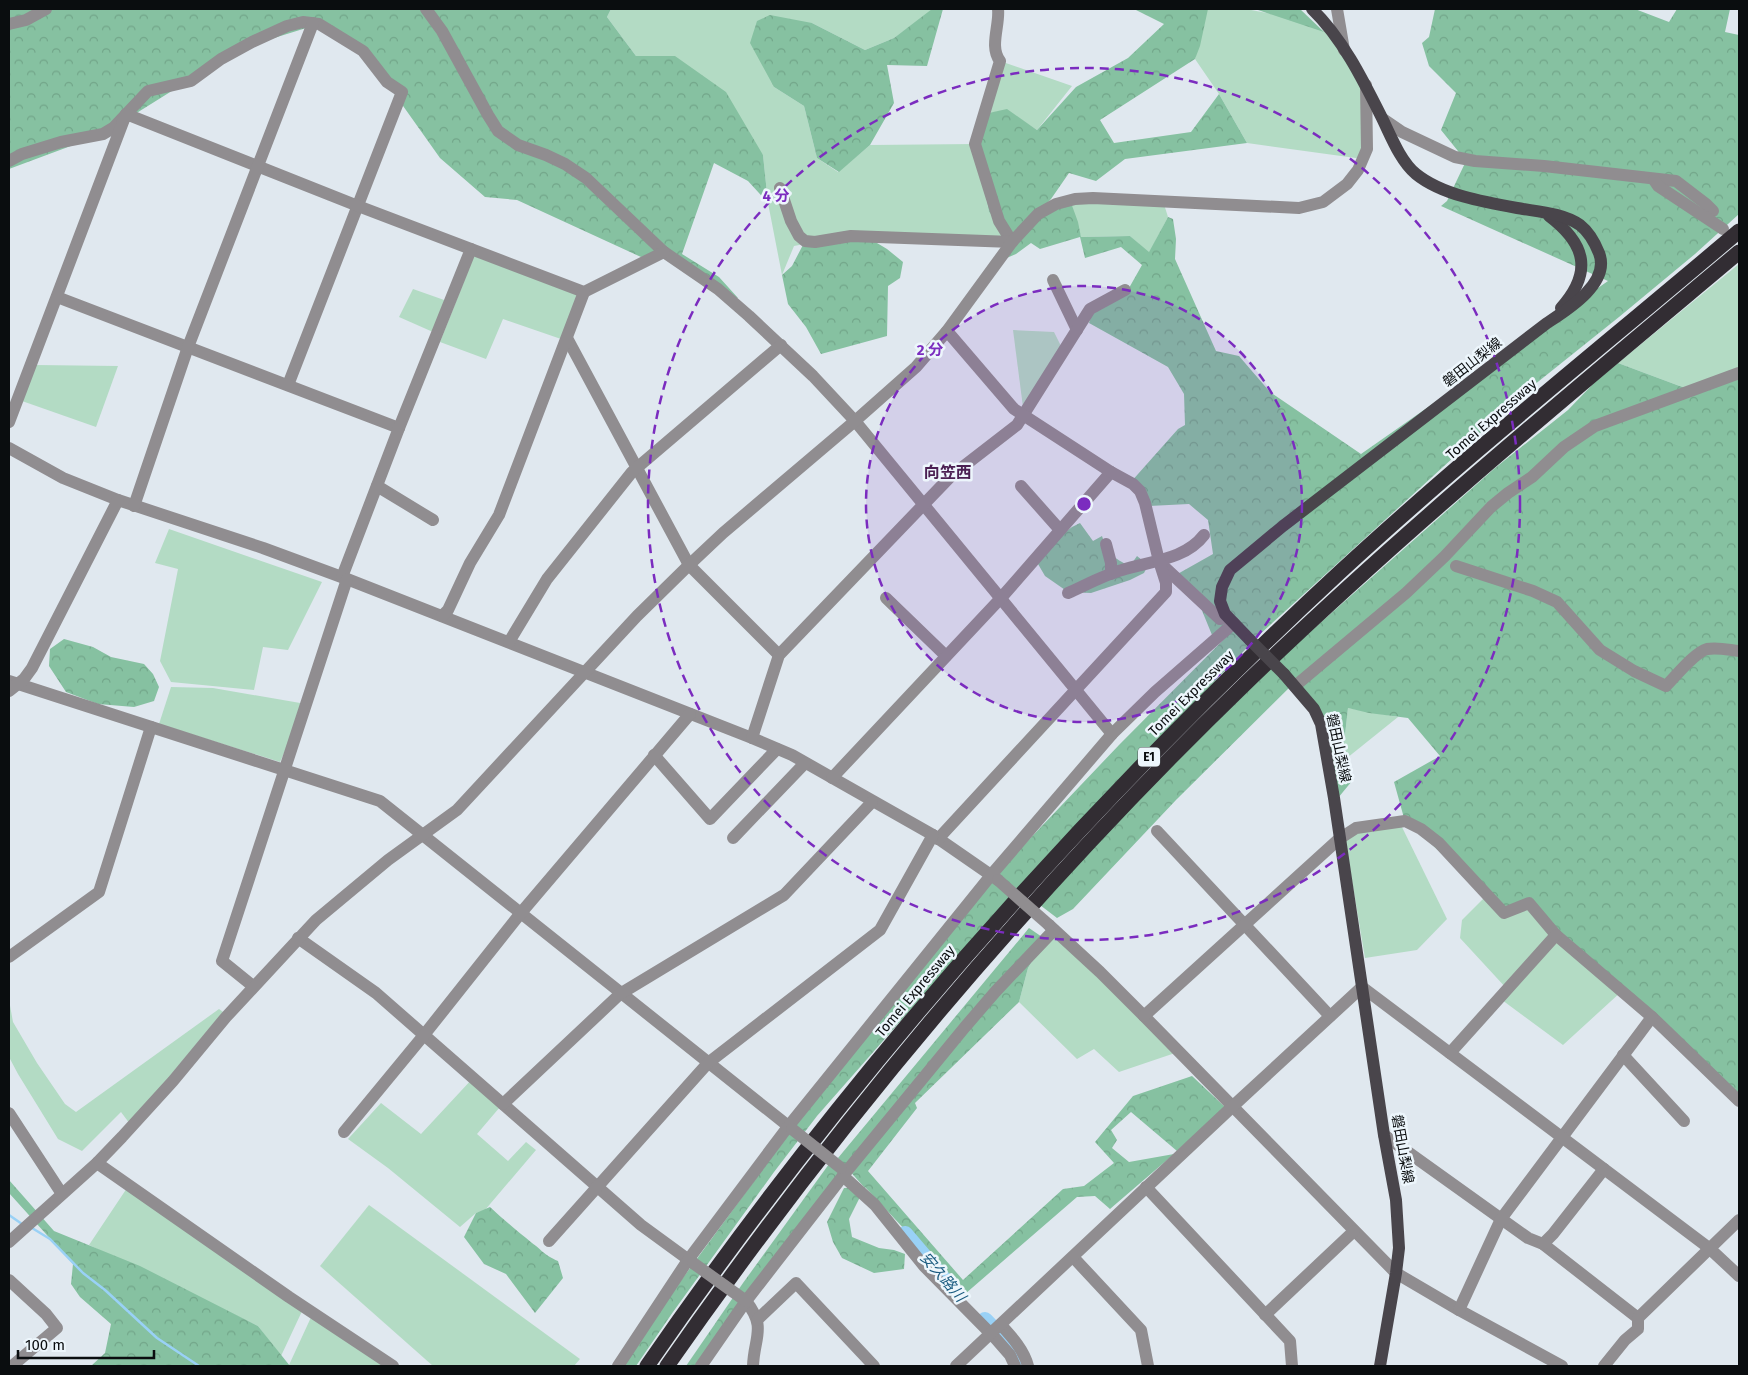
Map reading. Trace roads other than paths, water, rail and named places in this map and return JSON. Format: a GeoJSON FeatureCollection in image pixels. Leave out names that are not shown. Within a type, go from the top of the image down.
{"type":"FeatureCollection","features":[{"type":"Feature","properties":{"kind":"highway","name":"Tomei Expressway"},"geometry":{"type":"LineString","coordinates":[[647,1366],[739,1236],[872,1067],[966,954],[1162,743],[1235,671],[1350,563],[1498,432],[1739,231]]}},
{"type":"Feature","properties":{"kind":"highway","name":"E1"},"geometry":{"type":"LineString","coordinates":[[667,1366],[752,1247],[885,1077],[978,965],[1075,857],[1247,682],[1354,582],[1509,446],[1739,252]]}},
{"type":"Feature","properties":{"kind":"main road","name":"磐田山梨線"},"geometry":{"type":"LineString","coordinates":[[1312,9],[1344,50],[1366,86],[1399,152],[1415,173],[1438,188],[1484,201],[1554,214],[1580,226],[1593,240],[1600,256],[1600,274],[1573,306],[1284,526],[1230,570],[1222,587],[1220,601],[1231,620],[1295,686],[1314,709],[1320,722],[1334,798],[1384,1135],[1396,1200],[1399,1248],[1380,1366]]}},
{"type":"Feature","properties":{"kind":"main road","name":"磐田山梨線"},"geometry":{"type":"LineString","coordinates":[[1543,212],[1568,233],[1576,243],[1581,259],[1582,274],[1570,298],[1547,324]]}},
{"type":"Feature","properties":{"kind":"street"},"geometry":{"type":"LineString","coordinates":[[9,24],[26,20],[46,9]]}},
{"type":"Feature","properties":{"kind":"street"},"geometry":{"type":"LineString","coordinates":[[426,9],[442,31],[498,131],[518,145],[546,154],[586,178],[664,252],[718,289],[781,345],[855,421],[1112,734]]}},
{"type":"Feature","properties":{"kind":"street"},"geometry":{"type":"LineString","coordinates":[[998,9],[996,55],[1000,61],[975,144],[999,221],[1012,242]]}},
{"type":"Feature","properties":{"kind":"street"},"geometry":{"type":"LineString","coordinates":[[1337,9],[1344,50]]}},
{"type":"Feature","properties":{"kind":"street"},"geometry":{"type":"LineString","coordinates":[[9,161],[22,154],[61,142],[103,134],[113,128],[148,92],[191,81],[221,59],[287,26],[303,22],[319,24],[363,51],[387,82],[402,92],[288,385]]}},
{"type":"Feature","properties":{"kind":"street"},"geometry":{"type":"LineString","coordinates":[[134,506],[188,347],[313,23]]}},
{"type":"Feature","properties":{"kind":"street"},"geometry":{"type":"LineString","coordinates":[[9,1242],[97,1162],[173,1081],[253,986],[316,920],[381,866],[457,810],[637,616],[689,565],[723,533],[916,367],[947,331],[1012,242],[1038,214],[1056,204],[1075,199],[1093,198],[1299,208],[1323,202],[1347,184],[1358,170],[1367,149],[1366,86]]}},
{"type":"Feature","properties":{"kind":"street"},"geometry":{"type":"LineString","coordinates":[[126,114],[358,206],[584,292]]}},
{"type":"Feature","properties":{"kind":"street"},"geometry":{"type":"LineString","coordinates":[[9,422],[126,114]]}},
{"type":"Feature","properties":{"kind":"street"},"geometry":{"type":"LineString","coordinates":[[1382,119],[1402,132],[1455,157],[1474,161],[1544,166],[1676,181],[1713,211]]}},
{"type":"Feature","properties":{"kind":"street"},"geometry":{"type":"LineString","coordinates":[[1654,180],[1658,186],[1723,229]]}},
{"type":"Feature","properties":{"kind":"street"},"geometry":{"type":"LineString","coordinates":[[780,188],[791,221],[799,236],[805,241],[815,242],[851,236],[1012,242]]}},
{"type":"Feature","properties":{"kind":"street"},"geometry":{"type":"LineString","coordinates":[[253,986],[222,960],[344,578],[399,428],[471,249]]}},
{"type":"Feature","properties":{"kind":"street"},"geometry":{"type":"LineString","coordinates":[[442,616],[448,610],[470,563],[500,515],[584,292],[664,252]]}},
{"type":"Feature","properties":{"kind":"street"},"geometry":{"type":"LineString","coordinates":[[1053,280],[1077,330]]}},
{"type":"Feature","properties":{"kind":"street"},"geometry":{"type":"LineString","coordinates":[[752,738],[779,656],[951,476],[1017,426],[1090,309],[1126,290]]}},
{"type":"Feature","properties":{"kind":"street"},"geometry":{"type":"LineString","coordinates":[[57,296],[399,428]]}},
{"type":"Feature","properties":{"kind":"street"},"geometry":{"type":"LineString","coordinates":[[549,1241],[708,1063],[880,930],[936,837],[1166,592],[1166,583],[1145,503],[1140,491],[1133,484],[1111,472],[1014,409],[947,331]]}},
{"type":"Feature","properties":{"kind":"street"},"geometry":{"type":"LineString","coordinates":[[567,338],[689,565],[779,656]]}},
{"type":"Feature","properties":{"kind":"street"},"geometry":{"type":"LineString","coordinates":[[509,642],[547,579],[637,468],[781,345]]}},
{"type":"Feature","properties":{"kind":"street"},"geometry":{"type":"LineString","coordinates":[[1295,686],[1412,587],[1446,556],[1491,508],[1508,493],[1532,477],[1564,447],[1595,426],[1739,374]]}},
{"type":"Feature","properties":{"kind":"street"},"geometry":{"type":"LineString","coordinates":[[9,448],[63,478],[118,500],[263,548],[344,578],[752,738],[805,763],[936,837],[995,877],[1100,972],[1396,1274],[1562,1366]]}},
{"type":"Feature","properties":{"kind":"street"},"geometry":{"type":"LineString","coordinates":[[832,778],[1000,598],[1111,472]]}},
{"type":"Feature","properties":{"kind":"street"},"geometry":{"type":"LineString","coordinates":[[377,486],[433,520]]}},
{"type":"Feature","properties":{"kind":"street"},"geometry":{"type":"LineString","coordinates":[[1021,486],[1060,530]]}},
{"type":"Feature","properties":{"kind":"street"},"geometry":{"type":"LineString","coordinates":[[12,686],[24,680],[32,668],[118,500]]}},
{"type":"Feature","properties":{"kind":"street"},"geometry":{"type":"LineString","coordinates":[[1068,593],[1122,570],[1159,561],[1186,551],[1198,543],[1204,536]]}},
{"type":"Feature","properties":{"kind":"street"},"geometry":{"type":"LineString","coordinates":[[1106,544],[1111,564],[1111,574]]}},
{"type":"Feature","properties":{"kind":"street"},"geometry":{"type":"LineString","coordinates":[[1159,561],[1220,618],[1231,620]]}},
{"type":"Feature","properties":{"kind":"street"},"geometry":{"type":"LineString","coordinates":[[1456,566],[1533,591],[1557,602],[1600,650],[1634,671],[1666,686],[1688,663],[1706,649],[1739,652]]}},
{"type":"Feature","properties":{"kind":"street"},"geometry":{"type":"LineString","coordinates":[[886,598],[946,656]]}},
{"type":"Feature","properties":{"kind":"street"},"geometry":{"type":"LineString","coordinates":[[618,1366],[690,1262],[790,1128],[1112,734],[1231,620]]}},
{"type":"Feature","properties":{"kind":"street"},"geometry":{"type":"LineString","coordinates":[[12,686],[151,727],[380,801],[843,1172],[875,1204],[924,1266],[996,1329],[1017,1344],[1024,1354],[1028,1366]]}},
{"type":"Feature","properties":{"kind":"street"},"geometry":{"type":"LineString","coordinates":[[344,1132],[520,914],[690,714]]}},
{"type":"Feature","properties":{"kind":"street"},"geometry":{"type":"LineString","coordinates":[[9,957],[99,892],[151,727]]}},
{"type":"Feature","properties":{"kind":"street"},"geometry":{"type":"LineString","coordinates":[[654,755],[710,819],[777,749]]}},
{"type":"Feature","properties":{"kind":"street"},"geometry":{"type":"LineString","coordinates":[[733,838],[805,763]]}},
{"type":"Feature","properties":{"kind":"street"},"geometry":{"type":"LineString","coordinates":[[502,1104],[620,994],[784,895],[872,802]]}},
{"type":"Feature","properties":{"kind":"street"},"geometry":{"type":"LineString","coordinates":[[1144,1016],[1339,838],[1356,828],[1405,821],[1420,829],[1438,843],[1504,913],[1529,903],[1556,934],[1652,1017],[1739,1101]]}},
{"type":"Feature","properties":{"kind":"street"},"geometry":{"type":"LineString","coordinates":[[1157,830],[1330,1016]]}},
{"type":"Feature","properties":{"kind":"street"},"geometry":{"type":"LineString","coordinates":[[701,1366],[746,1301],[843,1172],[1052,927]]}},
{"type":"Feature","properties":{"kind":"street"},"geometry":{"type":"LineString","coordinates":[[1450,1053],[1556,934]]}},
{"type":"Feature","properties":{"kind":"street"},"geometry":{"type":"LineString","coordinates":[[298,938],[376,993],[641,1225],[746,1301],[755,1313],[759,1325],[753,1366]]}},
{"type":"Feature","properties":{"kind":"street"},"geometry":{"type":"LineString","coordinates":[[956,1366],[1362,987],[1709,1248],[1739,1276]]}},
{"type":"Feature","properties":{"kind":"street"},"geometry":{"type":"LineString","coordinates":[[1459,1310],[1502,1219],[1561,1137],[1652,1017]]}},
{"type":"Feature","properties":{"kind":"street"},"geometry":{"type":"LineString","coordinates":[[1623,1055],[1684,1121]]}},
{"type":"Feature","properties":{"kind":"street"},"geometry":{"type":"LineString","coordinates":[[9,1113],[62,1194]]}},
{"type":"Feature","properties":{"kind":"street"},"geometry":{"type":"LineString","coordinates":[[1384,1135],[1528,1238],[1543,1244],[1638,1318]]}},
{"type":"Feature","properties":{"kind":"street"},"geometry":{"type":"LineString","coordinates":[[97,1162],[289,1297],[393,1366]]}},
{"type":"Feature","properties":{"kind":"street"},"geometry":{"type":"LineString","coordinates":[[1543,1244],[1553,1234],[1604,1168]]}},
{"type":"Feature","properties":{"kind":"street"},"geometry":{"type":"LineString","coordinates":[[1146,1187],[1290,1341],[1292,1366]]}},
{"type":"Feature","properties":{"kind":"street"},"geometry":{"type":"LineString","coordinates":[[1604,1366],[1624,1340],[1638,1329],[1638,1318],[1739,1220]]}},
{"type":"Feature","properties":{"kind":"street"},"geometry":{"type":"LineString","coordinates":[[1265,1315],[1354,1231]]}},
{"type":"Feature","properties":{"kind":"street"},"geometry":{"type":"LineString","coordinates":[[1073,1257],[1140,1330],[1148,1366]]}},
{"type":"Feature","properties":{"kind":"street"},"geometry":{"type":"LineString","coordinates":[[9,1280],[46,1314],[57,1328],[12,1366]]}},
{"type":"Feature","properties":{"kind":"street"},"geometry":{"type":"LineString","coordinates":[[757,1320],[796,1283],[874,1366]]}},
{"type":"Feature","properties":{"kind":"street"},"geometry":{"type":"LineString","coordinates":[[996,1329],[1015,1366]]}},
{"type":"Feature","properties":{"kind":"waterway"},"geometry":{"type":"LineString","coordinates":[[9,1215],[22,1224]]}},
{"type":"Feature","properties":{"kind":"waterway"},"geometry":{"type":"LineString","coordinates":[[32,1228],[50,1239],[83,1273],[105,1290],[157,1338],[199,1366]]}},
{"type":"Feature","properties":{"kind":"waterway","name":"安久路川"},"geometry":{"type":"LineString","coordinates":[[905,1234],[946,1282]]}},
{"type":"Feature","properties":{"kind":"waterway","name":"安久路川"},"geometry":{"type":"LineString","coordinates":[[985,1320],[1014,1350],[1020,1362]]}},
{"type":"Feature","properties":{"kind":"district","name":"向笠西"},"geometry":{"type":"Point","coordinates":[948,472]}}]}
